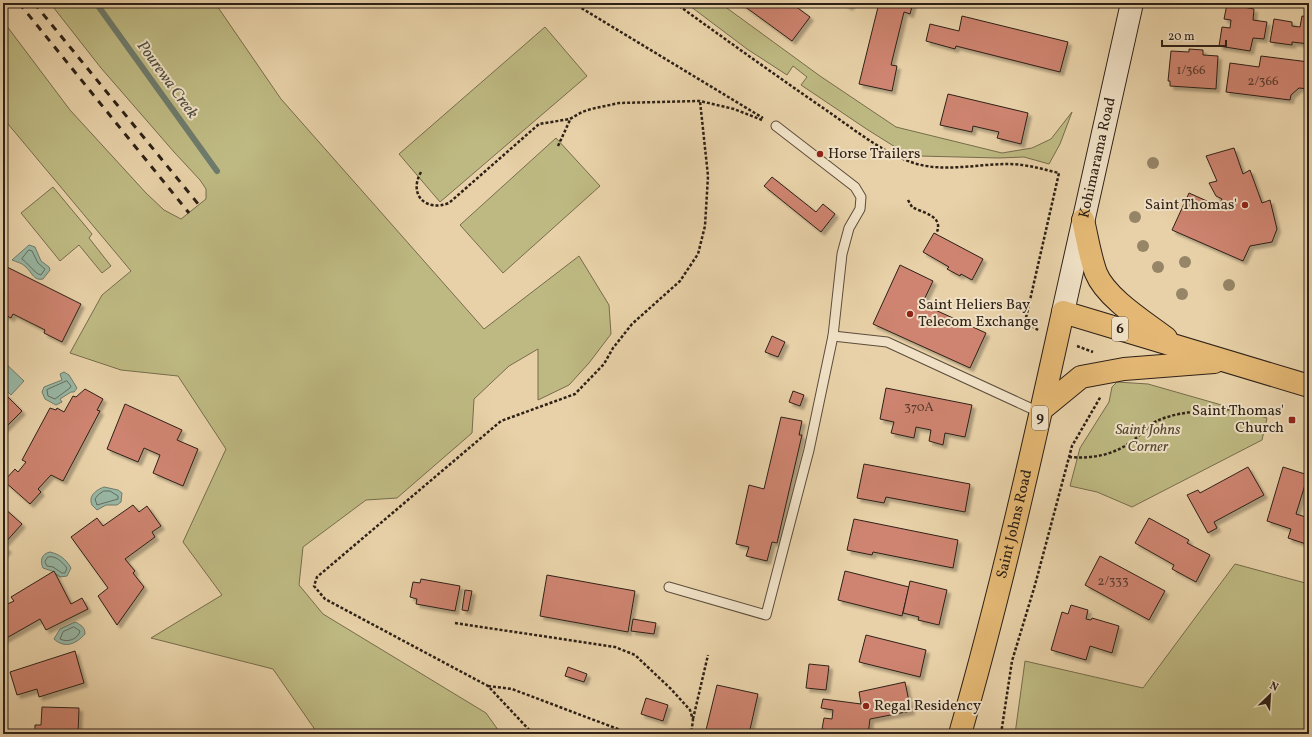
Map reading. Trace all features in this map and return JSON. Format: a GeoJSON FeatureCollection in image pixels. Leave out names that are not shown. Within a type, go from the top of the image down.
{"type":"FeatureCollection","features":[{"type":"Feature","properties":{"kind":"main road","name":"Kohimarama Road"},"geometry":{"type":"LineString","coordinates":[[1063,312],[1132,3]]}},
{"type":"Feature","properties":{"kind":"main road"},"geometry":{"type":"LineString","coordinates":[[1083,220],[1096,274],[1104,286],[1121,303],[1177,346]]}},
{"type":"Feature","properties":{"kind":"main road","name":"6"},"geometry":{"type":"LineString","coordinates":[[1063,312],[1309,386]]}},
{"type":"Feature","properties":{"kind":"main road","name":"Saint Johns Road"},"geometry":{"type":"LineString","coordinates":[[960,734],[1042,411],[1063,312]]}},
{"type":"Feature","properties":{"kind":"main road"},"geometry":{"type":"LineString","coordinates":[[1042,411],[1081,377],[1124,368],[1227,361]]}},
{"type":"Feature","properties":{"kind":"lane"},"geometry":{"type":"LineString","coordinates":[[669,587],[766,615],[809,450],[833,336],[842,254],[849,228],[860,209],[861,197],[855,187],[776,126]]}},
{"type":"Feature","properties":{"kind":"lane"},"geometry":{"type":"LineString","coordinates":[[833,336],[887,342],[1042,411]]}},
{"type":"Feature","properties":{"kind":"path"},"geometry":{"type":"LineString","coordinates":[[573,3],[671,60],[776,126]]}},
{"type":"Feature","properties":{"kind":"path"},"geometry":{"type":"LineString","coordinates":[[675,3],[873,143],[898,157],[918,164],[940,168],[1008,164],[1026,165],[1059,173],[1025,322],[1030,325]]}},
{"type":"Feature","properties":{"kind":"path"},"geometry":{"type":"LineString","coordinates":[[421,172],[416,180],[416,189],[423,202],[439,207],[449,203],[539,124],[570,119],[582,112],[619,103],[700,101],[734,109],[776,126]]}},
{"type":"Feature","properties":{"kind":"path"},"geometry":{"type":"LineString","coordinates":[[533,734],[488,686],[325,599],[314,586],[317,577],[501,421],[575,394],[604,364],[613,348],[632,324],[680,281],[698,254],[705,226],[708,176],[700,101]]}},
{"type":"Feature","properties":{"kind":"path"},"geometry":{"type":"LineString","coordinates":[[558,146],[570,119]]}},
{"type":"Feature","properties":{"kind":"path"},"geometry":{"type":"LineString","coordinates":[[908,200],[912,207],[926,212],[938,222],[939,227],[936,234]]}},
{"type":"Feature","properties":{"kind":"path"},"geometry":{"type":"LineString","coordinates":[[1083,349],[1085,342]]}},
{"type":"Feature","properties":{"kind":"path"},"geometry":{"type":"LineString","coordinates":[[1001,734],[1012,661],[1035,585],[1072,446],[1102,392]]}},
{"type":"Feature","properties":{"kind":"path"},"geometry":{"type":"LineString","coordinates":[[1069,458],[1089,459],[1102,457],[1132,442],[1158,420],[1181,414],[1251,408]]}},
{"type":"Feature","properties":{"kind":"path"},"geometry":{"type":"LineString","coordinates":[[455,623],[615,647],[634,655],[671,689],[690,710],[693,720]]}},
{"type":"Feature","properties":{"kind":"path"},"geometry":{"type":"LineString","coordinates":[[691,734],[708,655]]}},
{"type":"Feature","properties":{"kind":"path"},"geometry":{"type":"LineString","coordinates":[[488,686],[512,689],[631,734]]}},
{"type":"Feature","properties":{"kind":"green space"},"geometry":{"type":"Polygon","coordinates":[[[50,3],[215,3],[281,99],[484,329],[579,256],[609,305],[611,334],[589,363],[569,385],[538,400],[538,349],[509,366],[474,399],[472,433],[397,498],[366,500],[303,547],[299,585],[323,614],[486,713],[501,734],[318,734],[273,669],[151,638],[222,595],[183,542],[226,449],[178,376],[121,370],[70,353],[102,295],[131,271],[3,118],[3,21],[70,110],[146,193],[164,210],[181,219],[206,199],[206,189],[200,180],[101,68],[50,3]]]}},
{"type":"Feature","properties":{"kind":"green space"},"geometry":{"type":"Polygon","coordinates":[[[686,3],[720,3],[820,76],[896,127],[1002,153],[1032,148],[1051,139],[1072,112],[1060,144],[1049,164],[1024,157],[999,158],[919,156],[900,150],[868,130],[801,85],[807,77],[793,66],[787,75],[747,49],[686,3]]]}},
{"type":"Feature","properties":{"kind":"green space"},"geometry":{"type":"Polygon","coordinates":[[[545,27],[587,76],[440,202],[399,154],[545,27]]]}},
{"type":"Feature","properties":{"kind":"green space"},"geometry":{"type":"Polygon","coordinates":[[[556,138],[600,186],[503,273],[460,225],[556,138]]]}},
{"type":"Feature","properties":{"kind":"green space"},"geometry":{"type":"Polygon","coordinates":[[[53,187],[92,234],[89,238],[111,266],[102,273],[79,245],[60,261],[21,213],[53,187]]]}},
{"type":"Feature","properties":{"kind":"green space","name":"Saint Johns Corner"},"geometry":{"type":"Polygon","coordinates":[[[1117,382],[1148,384],[1267,418],[1262,440],[1132,507],[1097,492],[1070,486],[1080,448],[1109,402],[1112,387],[1117,382]]]}},
{"type":"Feature","properties":{"kind":"green space"},"geometry":{"type":"Polygon","coordinates":[[[1235,564],[1309,584],[1309,734],[1015,734],[1025,661],[1143,688],[1235,564]]]}},
{"type":"Feature","properties":{"kind":"water"},"geometry":{"type":"Polygon","coordinates":[[[29,245],[35,247],[41,261],[49,267],[50,270],[43,279],[35,278],[24,266],[12,260],[29,245]]]}},
{"type":"Feature","properties":{"kind":"water"},"geometry":{"type":"Polygon","coordinates":[[[3,361],[24,381],[11,395],[6,390],[8,388],[3,383],[3,361]]]}},
{"type":"Feature","properties":{"kind":"water"},"geometry":{"type":"Polygon","coordinates":[[[64,372],[69,375],[77,388],[74,392],[71,392],[60,399],[62,402],[56,405],[45,399],[42,392],[44,387],[62,380],[60,374],[64,372]]]}},
{"type":"Feature","properties":{"kind":"water"},"geometry":{"type":"Polygon","coordinates":[[[104,487],[118,490],[122,493],[121,502],[117,505],[106,505],[97,510],[92,505],[91,499],[98,490],[104,487]]]}},
{"type":"Feature","properties":{"kind":"water"},"geometry":{"type":"Polygon","coordinates":[[[50,552],[62,557],[67,562],[71,568],[67,576],[60,577],[52,571],[43,568],[42,558],[45,554],[50,552]]]}},
{"type":"Feature","properties":{"kind":"water"},"geometry":{"type":"Polygon","coordinates":[[[75,622],[81,625],[84,630],[85,634],[82,637],[70,644],[62,644],[54,639],[60,629],[75,622]]]}},
{"type":"Feature","properties":{"kind":"building"},"geometry":{"type":"Polygon","coordinates":[[[740,3],[791,3],[810,17],[792,41],[740,3]]]}},
{"type":"Feature","properties":{"kind":"building"},"geometry":{"type":"Polygon","coordinates":[[[843,3],[852,3],[849,7],[843,3]]]}},
{"type":"Feature","properties":{"kind":"building"},"geometry":{"type":"Polygon","coordinates":[[[879,3],[913,3],[910,14],[904,12],[891,65],[897,66],[892,91],[859,84],[879,3]]]}},
{"type":"Feature","properties":{"kind":"building"},"geometry":{"type":"Polygon","coordinates":[[[1227,4],[1254,9],[1253,20],[1267,22],[1264,39],[1253,38],[1250,51],[1219,46],[1222,27],[1230,28],[1231,20],[1224,19],[1227,4]]]}},
{"type":"Feature","properties":{"kind":"building"},"geometry":{"type":"Polygon","coordinates":[[[962,16],[1068,42],[1060,72],[956,46],[955,49],[926,41],[930,24],[959,31],[962,16]]]}},
{"type":"Feature","properties":{"kind":"building"},"geometry":{"type":"Polygon","coordinates":[[[1302,16],[1309,17],[1309,44],[1292,42],[1292,45],[1270,42],[1274,19],[1292,22],[1292,26],[1300,27],[1302,16]]]}},
{"type":"Feature","properties":{"kind":"building"},"geometry":{"type":"Polygon","coordinates":[[[1189,49],[1203,50],[1203,55],[1218,56],[1216,89],[1170,86],[1170,81],[1168,81],[1171,51],[1189,52],[1189,49]]]}},
{"type":"Feature","properties":{"kind":"building"},"geometry":{"type":"Polygon","coordinates":[[[1261,56],[1309,62],[1309,89],[1299,88],[1291,95],[1290,100],[1226,92],[1230,63],[1259,67],[1261,56]]]}},
{"type":"Feature","properties":{"kind":"building"},"geometry":{"type":"Polygon","coordinates":[[[948,94],[1028,113],[1021,144],[997,138],[999,132],[973,126],[972,132],[940,125],[948,94]]]}},
{"type":"Feature","properties":{"kind":"building","name":"Saint Thomas'"},"geometry":{"type":"Polygon","coordinates":[[[1234,148],[1243,174],[1250,170],[1262,203],[1270,200],[1277,229],[1272,242],[1250,246],[1243,261],[1172,230],[1189,193],[1218,206],[1222,199],[1216,196],[1209,183],[1217,181],[1206,156],[1234,148]]]}},
{"type":"Feature","properties":{"kind":"building"},"geometry":{"type":"Polygon","coordinates":[[[772,177],[816,212],[823,204],[835,214],[821,232],[764,186],[772,177]]]}},
{"type":"Feature","properties":{"kind":"building"},"geometry":{"type":"Polygon","coordinates":[[[934,233],[983,259],[972,280],[947,269],[949,267],[923,252],[934,233]]]}},
{"type":"Feature","properties":{"kind":"building","name":"Saint Heliers Bay Telecom Exchange"},"geometry":{"type":"Polygon","coordinates":[[[900,265],[933,281],[922,304],[986,333],[970,368],[873,324],[900,265]]]}},
{"type":"Feature","properties":{"kind":"building"},"geometry":{"type":"Polygon","coordinates":[[[5,266],[81,304],[62,342],[44,333],[45,330],[13,314],[11,318],[3,314],[3,269],[5,266]]]}},
{"type":"Feature","properties":{"kind":"building"},"geometry":{"type":"Polygon","coordinates":[[[772,336],[785,342],[778,357],[765,352],[772,336]]]}},
{"type":"Feature","properties":{"kind":"building"},"geometry":{"type":"Polygon","coordinates":[[[886,388],[972,405],[965,437],[945,433],[943,445],[929,441],[931,430],[916,427],[914,438],[891,433],[894,422],[880,419],[886,388]]]}},
{"type":"Feature","properties":{"kind":"building"},"geometry":{"type":"Polygon","coordinates":[[[85,389],[103,399],[97,410],[100,411],[63,481],[51,475],[38,489],[41,492],[30,504],[4,481],[15,469],[18,472],[26,462],[22,460],[50,408],[56,410],[57,408],[64,412],[73,396],[76,397],[85,389]]]}},
{"type":"Feature","properties":{"kind":"building"},"geometry":{"type":"Polygon","coordinates":[[[793,391],[804,395],[800,406],[789,402],[793,391]]]}},
{"type":"Feature","properties":{"kind":"building"},"geometry":{"type":"Polygon","coordinates":[[[3,392],[22,411],[3,430],[3,392]]]}},
{"type":"Feature","properties":{"kind":"building"},"geometry":{"type":"Polygon","coordinates":[[[125,404],[182,430],[177,440],[198,449],[183,486],[153,473],[160,455],[144,448],[138,462],[107,449],[125,404]]]}},
{"type":"Feature","properties":{"kind":"building"},"geometry":{"type":"Polygon","coordinates":[[[781,417],[802,421],[799,435],[802,435],[777,543],[772,542],[767,561],[746,556],[749,547],[736,544],[749,485],[764,489],[781,417]]]}},
{"type":"Feature","properties":{"kind":"building"},"geometry":{"type":"Polygon","coordinates":[[[864,464],[970,484],[965,512],[886,497],[884,503],[857,498],[864,464]]]}},
{"type":"Feature","properties":{"kind":"building"},"geometry":{"type":"Polygon","coordinates":[[[1248,467],[1264,495],[1214,522],[1217,528],[1208,533],[1187,495],[1198,490],[1200,493],[1248,467]]]}},
{"type":"Feature","properties":{"kind":"building"},"geometry":{"type":"Polygon","coordinates":[[[1283,467],[1308,475],[1296,514],[1309,518],[1309,545],[1288,538],[1291,529],[1267,521],[1283,467]]]}},
{"type":"Feature","properties":{"kind":"building"},"geometry":{"type":"Polygon","coordinates":[[[133,505],[139,512],[147,506],[161,526],[152,532],[155,537],[125,559],[135,571],[133,573],[144,587],[117,625],[98,596],[108,588],[71,537],[97,518],[103,526],[133,505]]]}},
{"type":"Feature","properties":{"kind":"building"},"geometry":{"type":"Polygon","coordinates":[[[3,507],[22,524],[3,545],[3,507]]]}},
{"type":"Feature","properties":{"kind":"building"},"geometry":{"type":"Polygon","coordinates":[[[1149,518],[1189,540],[1187,543],[1210,555],[1196,582],[1172,569],[1174,565],[1135,543],[1149,518]]]}},
{"type":"Feature","properties":{"kind":"building"},"geometry":{"type":"Polygon","coordinates":[[[854,519],[958,540],[953,568],[873,552],[872,555],[847,550],[854,519]]]}},
{"type":"Feature","properties":{"kind":"building"},"geometry":{"type":"Polygon","coordinates":[[[3,545],[8,549],[3,555],[3,545]]]}},
{"type":"Feature","properties":{"kind":"building"},"geometry":{"type":"Polygon","coordinates":[[[1100,556],[1165,591],[1149,620],[1085,585],[1100,556]]]}},
{"type":"Feature","properties":{"kind":"building"},"geometry":{"type":"Polygon","coordinates":[[[54,571],[71,604],[82,598],[88,609],[46,630],[40,619],[3,640],[3,606],[14,601],[11,597],[54,571]]]}},
{"type":"Feature","properties":{"kind":"building"},"geometry":{"type":"Polygon","coordinates":[[[845,571],[909,587],[902,616],[838,600],[845,571]]]}},
{"type":"Feature","properties":{"kind":"building"},"geometry":{"type":"Polygon","coordinates":[[[547,575],[635,591],[628,632],[540,616],[547,575]]]}},
{"type":"Feature","properties":{"kind":"building"},"geometry":{"type":"Polygon","coordinates":[[[421,579],[460,586],[455,611],[416,604],[417,599],[410,597],[413,582],[420,583],[421,579]]]}},
{"type":"Feature","properties":{"kind":"building"},"geometry":{"type":"Polygon","coordinates":[[[910,581],[947,590],[939,625],[918,620],[919,617],[903,613],[910,581]]]}},
{"type":"Feature","properties":{"kind":"building"},"geometry":{"type":"Polygon","coordinates":[[[465,590],[472,591],[468,611],[462,610],[465,590]]]}},
{"type":"Feature","properties":{"kind":"building"},"geometry":{"type":"Polygon","coordinates":[[[1071,605],[1088,610],[1086,619],[1091,620],[1092,618],[1119,626],[1112,653],[1090,646],[1086,660],[1051,650],[1062,612],[1068,614],[1071,605]]]}},
{"type":"Feature","properties":{"kind":"building"},"geometry":{"type":"Polygon","coordinates":[[[633,619],[656,623],[654,634],[631,631],[633,619]]]}},
{"type":"Feature","properties":{"kind":"building"},"geometry":{"type":"Polygon","coordinates":[[[866,635],[926,650],[920,677],[859,662],[866,635]]]}},
{"type":"Feature","properties":{"kind":"building"},"geometry":{"type":"Polygon","coordinates":[[[75,651],[84,683],[39,697],[37,689],[17,695],[10,672],[75,651]]]}},
{"type":"Feature","properties":{"kind":"building"},"geometry":{"type":"Polygon","coordinates":[[[809,664],[829,666],[826,690],[806,688],[809,664]]]}},
{"type":"Feature","properties":{"kind":"building"},"geometry":{"type":"Polygon","coordinates":[[[568,667],[587,674],[584,682],[565,676],[568,667]]]}},
{"type":"Feature","properties":{"kind":"building","name":"Regal Residency"},"geometry":{"type":"Polygon","coordinates":[[[905,682],[911,711],[870,719],[868,734],[830,734],[830,730],[822,729],[824,718],[832,719],[833,710],[821,708],[823,699],[861,704],[859,692],[905,682]]]}},
{"type":"Feature","properties":{"kind":"building"},"geometry":{"type":"Polygon","coordinates":[[[717,685],[758,694],[749,734],[705,734],[717,685]]]}},
{"type":"Feature","properties":{"kind":"building"},"geometry":{"type":"Polygon","coordinates":[[[646,698],[668,705],[663,721],[641,714],[646,698]]]}},
{"type":"Feature","properties":{"kind":"building"},"geometry":{"type":"Polygon","coordinates":[[[42,707],[79,708],[78,734],[35,734],[35,725],[41,725],[42,707]]]}},
{"type":"Feature","properties":{"kind":"waterway","name":"Pourewa Creek"},"geometry":{"type":"LineString","coordinates":[[96,3],[217,171]]}},
{"type":"Feature","properties":{"kind":"railway"},"geometry":{"type":"LineString","coordinates":[[19,3],[189,213]]}},
{"type":"Feature","properties":{"kind":"railway"},"geometry":{"type":"LineString","coordinates":[[34,3],[199,205]]}},
{"type":"Feature","properties":{"kind":"place","name":"Horse Trailers"},"geometry":{"type":"Point","coordinates":[820,154]}},
{"type":"Feature","properties":{"kind":"place","name":"Saint Thomas'"},"geometry":{"type":"Point","coordinates":[1245,205]}},
{"type":"Feature","properties":{"kind":"place","name":"Saint Heliers Bay Telecom Exchange"},"geometry":{"type":"Point","coordinates":[910,314]}},
{"type":"Feature","properties":{"kind":"place","name":"Saint Thomas' Church"},"geometry":{"type":"Point","coordinates":[1292,420]}},
{"type":"Feature","properties":{"kind":"place","name":"Regal Residency"},"geometry":{"type":"Point","coordinates":[866,706]}}]}
